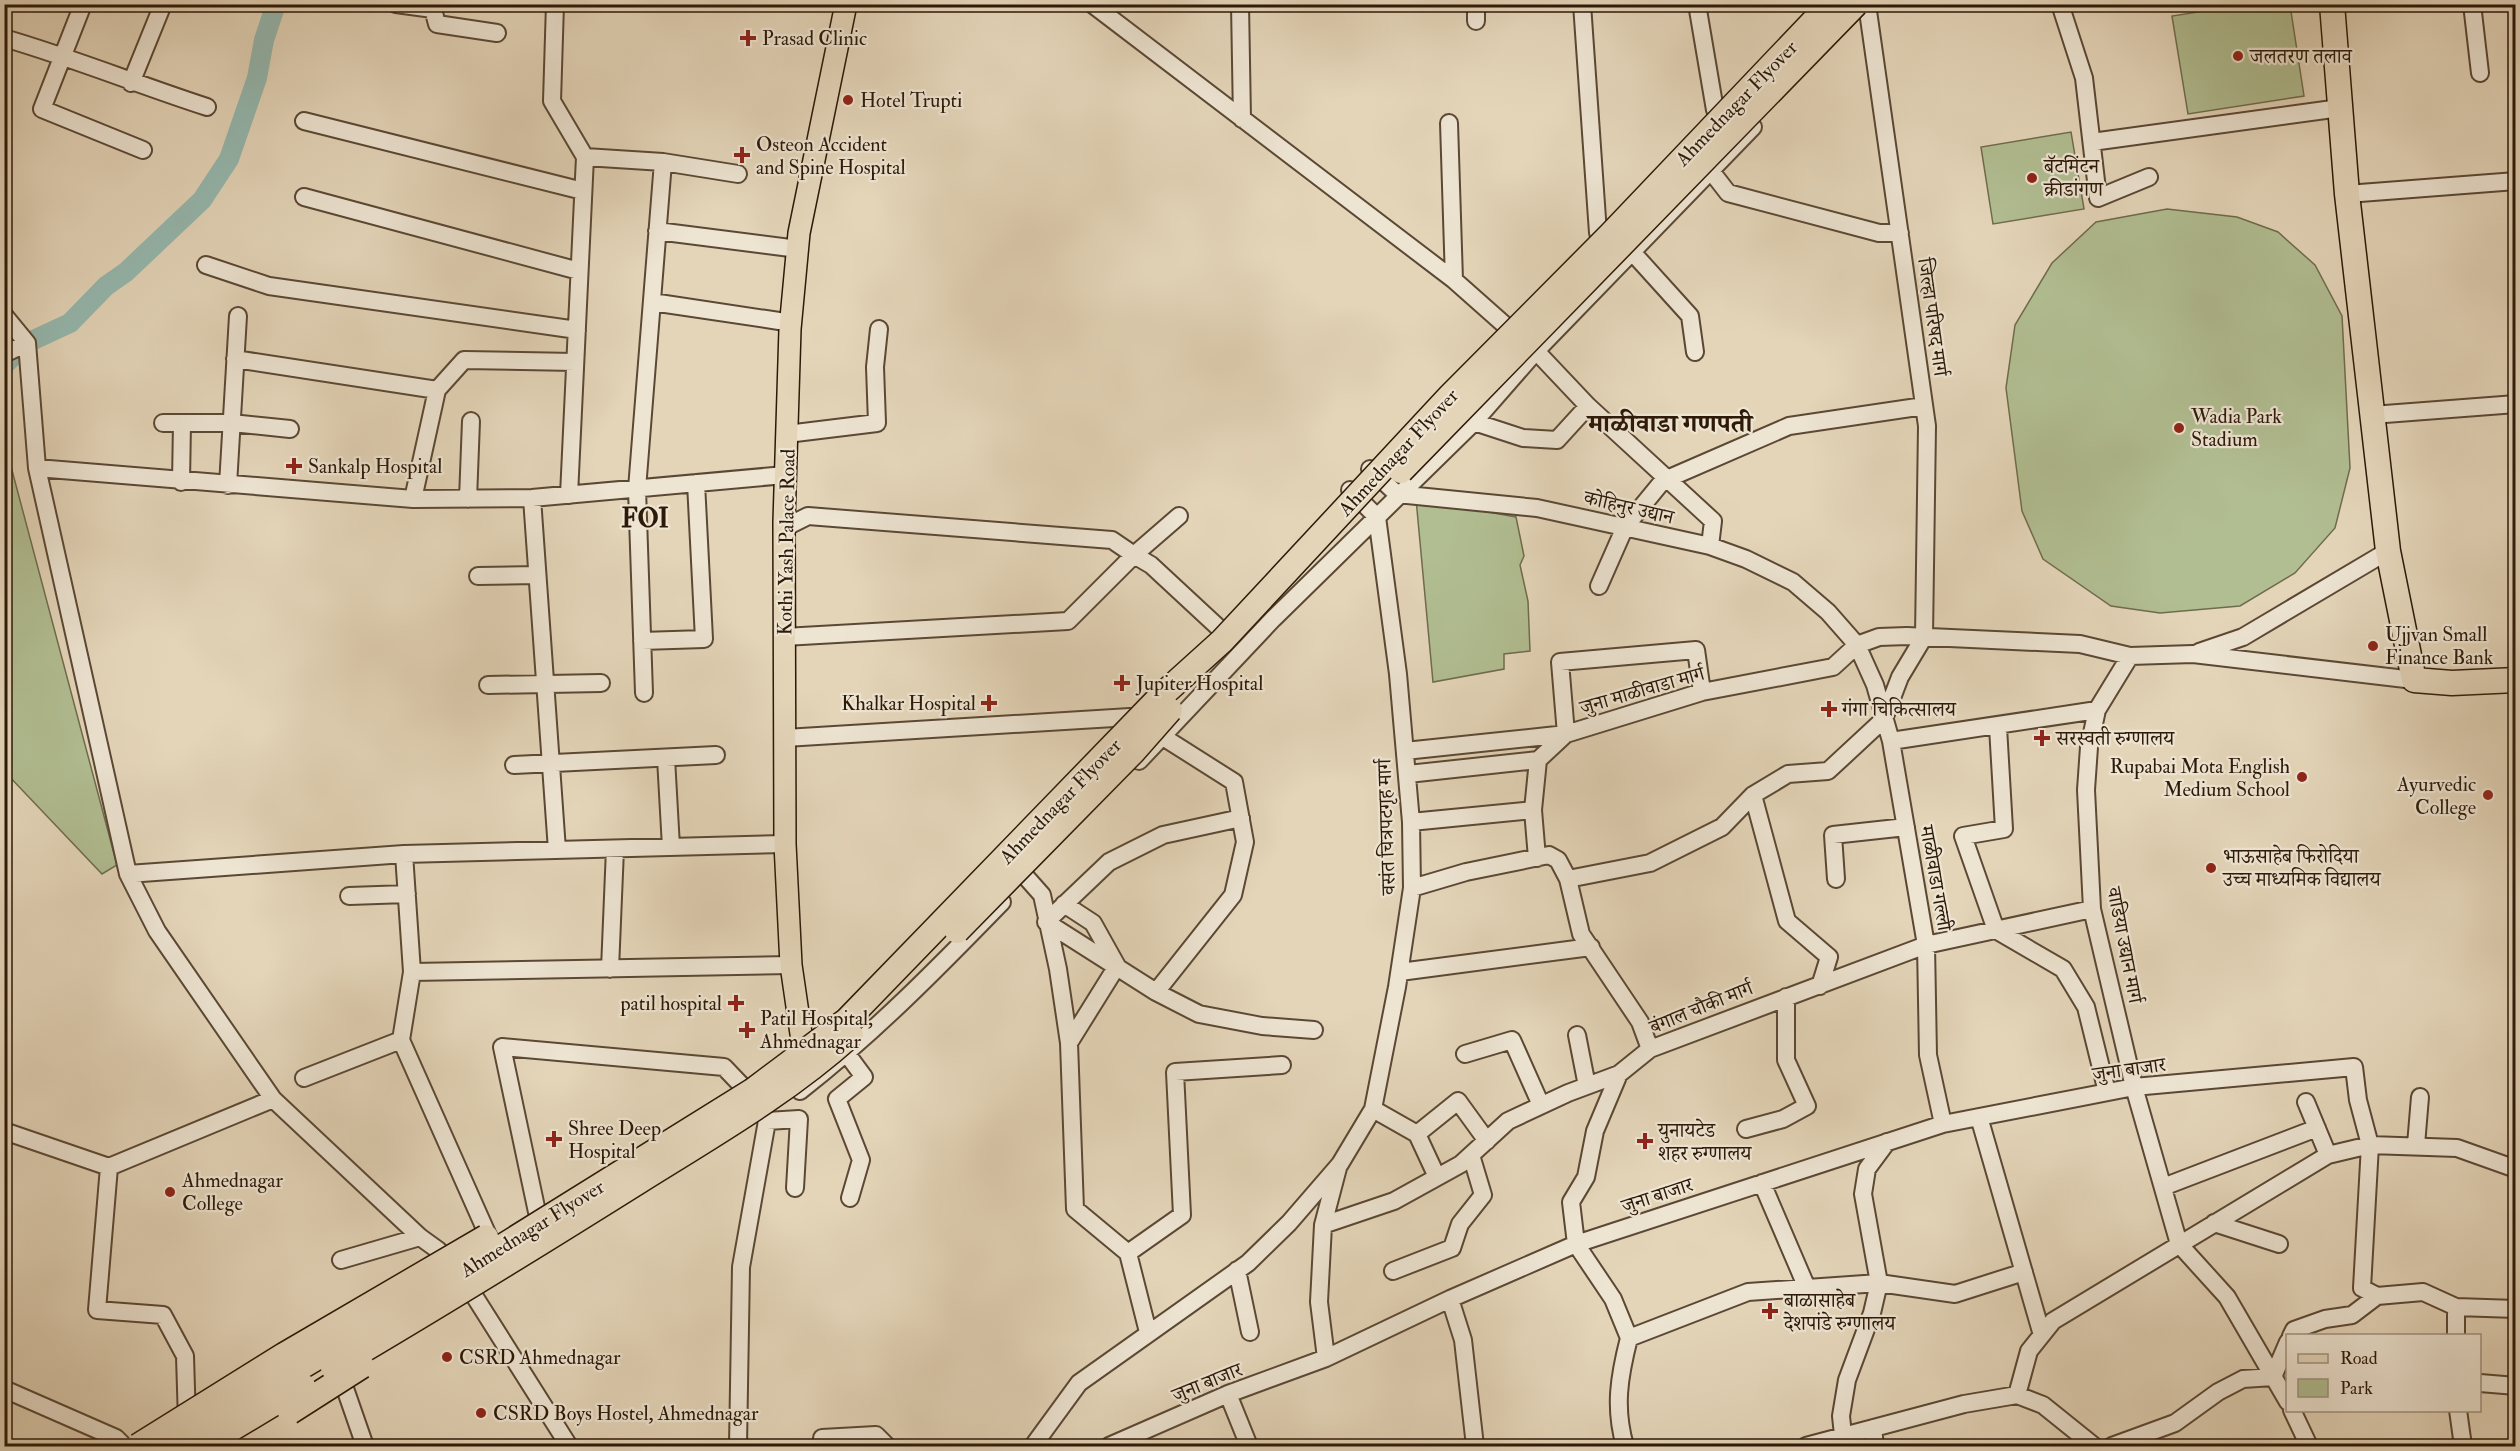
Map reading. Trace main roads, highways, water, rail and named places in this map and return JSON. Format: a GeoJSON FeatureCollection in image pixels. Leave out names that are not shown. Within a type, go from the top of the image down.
{"type":"FeatureCollection","features":[{"type":"Feature","properties":{"kind":"highway","name":"Ahmednagar Flyover"},"geometry":{"type":"LineString","coordinates":[[203,1446],[470,1288],[529,1248],[554,1217],[752,1091],[847,1020],[1160,696],[1222,641],[1450,396],[1603,242],[1830,4]]}},
{"type":"Feature","properties":{"kind":"highway"},"geometry":{"type":"LineString","coordinates":[[2332,4],[2347,194],[2388,551],[2414,680],[2452,683],[2516,680]]}},
{"type":"Feature","properties":{"kind":"highway","name":"Ahmednagar Flyover"},"geometry":{"type":"LineString","coordinates":[[168,1446],[554,1217],[783,1089],[824,1058],[884,1004],[1133,752],[1156,724],[1376,497],[1865,5]]}},
{"type":"Feature","properties":{"kind":"highway"},"geometry":{"type":"LineString","coordinates":[[138,1446],[294,1349],[532,1210],[554,1217],[557,1247],[233,1446]]}},
{"type":"Feature","properties":{"kind":"main road","name":"Kothi Yash Palace Road"},"geometry":{"type":"LineString","coordinates":[[802,1090],[794,1052],[785,844],[784,528],[790,329],[798,249],[846,4]]}},
{"type":"Feature","properties":{"kind":"waterway"},"geometry":{"type":"LineString","coordinates":[[4,365],[27,343],[70,323],[106,286],[126,272],[202,200],[229,159],[257,78],[264,40],[276,4]]}},
{"type":"Feature","properties":{"kind":"place","name":"Prasad Clinic"},"geometry":{"type":"Point","coordinates":[748,38]}},
{"type":"Feature","properties":{"kind":"place","name":"जलतरण तलाव"},"geometry":{"type":"Point","coordinates":[2238,56]}},
{"type":"Feature","properties":{"kind":"place","name":"Hotel Trupti"},"geometry":{"type":"Point","coordinates":[848,100]}},
{"type":"Feature","properties":{"kind":"place","name":"Osteon Accident and Spine Hospital"},"geometry":{"type":"Point","coordinates":[742,155]}},
{"type":"Feature","properties":{"kind":"place","name":"बॅटमिंटन क्रीडांगण"},"geometry":{"type":"Point","coordinates":[2032,178]}},
{"type":"Feature","properties":{"kind":"place","name":"Wadia Park Stadium"},"geometry":{"type":"Point","coordinates":[2179,428]}},
{"type":"Feature","properties":{"kind":"place","name":"Sankalp Hospital"},"geometry":{"type":"Point","coordinates":[294,466]}},
{"type":"Feature","properties":{"kind":"place","name":"Ujjvan Small Finance Bank"},"geometry":{"type":"Point","coordinates":[2373,646]}},
{"type":"Feature","properties":{"kind":"place","name":"Jupiter Hospital"},"geometry":{"type":"Point","coordinates":[1122,683]}},
{"type":"Feature","properties":{"kind":"place","name":"Khalkar Hospital"},"geometry":{"type":"Point","coordinates":[989,703]}},
{"type":"Feature","properties":{"kind":"place","name":"गंगा चिकित्सालय"},"geometry":{"type":"Point","coordinates":[1829,709]}},
{"type":"Feature","properties":{"kind":"place","name":"सरस्वती रुग्णालय"},"geometry":{"type":"Point","coordinates":[2042,738]}},
{"type":"Feature","properties":{"kind":"place","name":"Rupabai Mota English Medium School"},"geometry":{"type":"Point","coordinates":[2302,777]}},
{"type":"Feature","properties":{"kind":"place","name":"Ayurvedic College"},"geometry":{"type":"Point","coordinates":[2488,795]}},
{"type":"Feature","properties":{"kind":"place","name":"भाऊसाहेब फिरोदिया उच्च माध्यमिक विद्यालय"},"geometry":{"type":"Point","coordinates":[2211,868]}},
{"type":"Feature","properties":{"kind":"place","name":"patil hospital"},"geometry":{"type":"Point","coordinates":[736,1003]}},
{"type":"Feature","properties":{"kind":"place","name":"Patil Hospital, Ahmednagar"},"geometry":{"type":"Point","coordinates":[747,1030]}},
{"type":"Feature","properties":{"kind":"place","name":"Shree Deep Hospital"},"geometry":{"type":"Point","coordinates":[554,1139]}},
{"type":"Feature","properties":{"kind":"place","name":"युनायटेड शहर रुग्णालय"},"geometry":{"type":"Point","coordinates":[1645,1141]}},
{"type":"Feature","properties":{"kind":"place","name":"Ahmednagar College"},"geometry":{"type":"Point","coordinates":[170,1192]}},
{"type":"Feature","properties":{"kind":"place","name":"बाळासाहेब देशपांडे रुग्णालय"},"geometry":{"type":"Point","coordinates":[1770,1311]}},
{"type":"Feature","properties":{"kind":"place","name":"CSRD Ahmednagar"},"geometry":{"type":"Point","coordinates":[447,1357]}},
{"type":"Feature","properties":{"kind":"place","name":"CSRD Boys Hostel, Ahmednagar"},"geometry":{"type":"Point","coordinates":[481,1413]}},
{"type":"Feature","properties":{"kind":"district","name":"माळीवाडा गणपती"},"geometry":{"type":"Point","coordinates":[1670,423]}},
{"type":"Feature","properties":{"kind":"district","name":"FOI"},"geometry":{"type":"Point","coordinates":[645,518]}}]}
